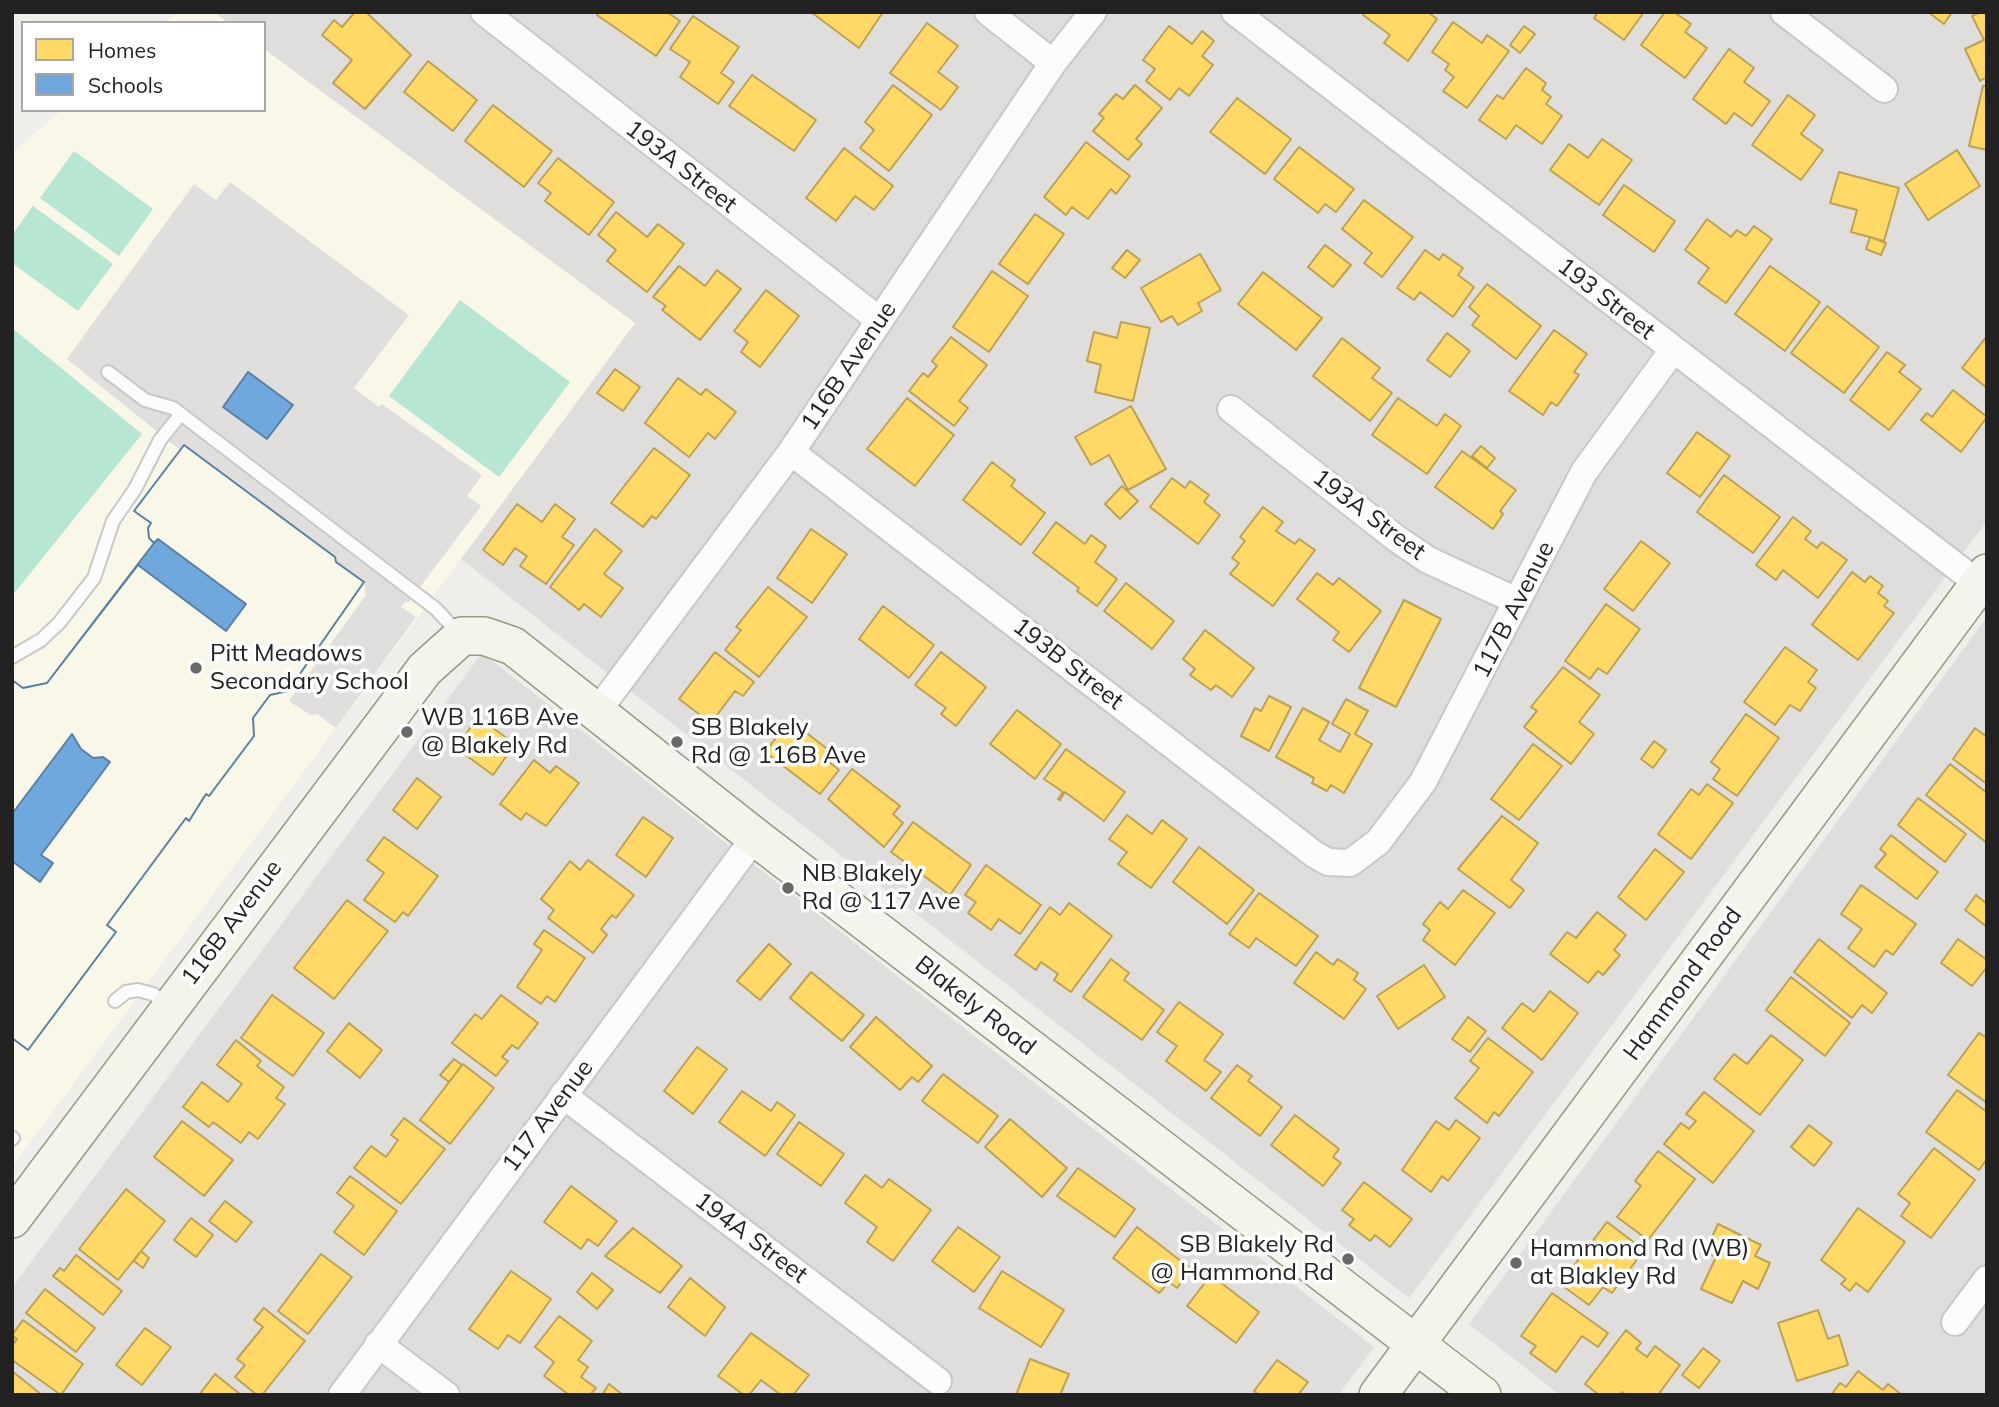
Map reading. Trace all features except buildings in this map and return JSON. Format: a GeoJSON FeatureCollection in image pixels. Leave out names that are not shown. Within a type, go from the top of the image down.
{"type":"FeatureCollection","features":[{"type":"Feature","properties":{"kind":"street","name":"193A Street"},"geometry":{"type":"LineString","coordinates":[[484,12],[879,320]]}},
{"type":"Feature","properties":{"kind":"street"},"geometry":{"type":"LineString","coordinates":[[988,12],[1053,62]]}},
{"type":"Feature","properties":{"kind":"street","name":"116B Avenue"},"geometry":{"type":"LineString","coordinates":[[596,713],[791,452],[1053,62],[1093,12]]}},
{"type":"Feature","properties":{"kind":"street","name":"193 Street"},"geometry":{"type":"LineString","coordinates":[[1234,12],[1673,350],[1983,579]]}},
{"type":"Feature","properties":{"kind":"street"},"geometry":{"type":"LineString","coordinates":[[1784,12],[1884,89]]}},
{"type":"Feature","properties":{"kind":"street","name":"117B Avenue"},"geometry":{"type":"LineString","coordinates":[[1350,863],[1378,842],[1423,782],[1584,472],[1673,350]]}},
{"type":"Feature","properties":{"kind":"street","name":"193A Street"},"geometry":{"type":"LineString","coordinates":[[1231,410],[1428,560],[1517,601]]}},
{"type":"Feature","properties":{"kind":"street","name":"193B Street"},"geometry":{"type":"LineString","coordinates":[[791,452],[1314,854],[1328,862],[1350,863]]}},
{"type":"Feature","properties":{"kind":"street","name":"Hammond Road"},"geometry":{"type":"LineString","coordinates":[[1378,1395],[1983,579]]}},
{"type":"Feature","properties":{"kind":"street","name":"116B Avenue"},"geometry":{"type":"LineString","coordinates":[[22,1200],[425,669],[462,636]]}},
{"type":"Feature","properties":{"kind":"street","name":"Blakely Road"},"geometry":{"type":"LineString","coordinates":[[462,636],[484,636],[513,646],[755,837],[1482,1395]]}},
{"type":"Feature","properties":{"kind":"street","name":"117 Avenue"},"geometry":{"type":"LineString","coordinates":[[342,1395],[755,837]]}},
{"type":"Feature","properties":{"kind":"street","name":"194A Street"},"geometry":{"type":"LineString","coordinates":[[563,1095],[938,1381]]}},
{"type":"Feature","properties":{"kind":"street"},"geometry":{"type":"LineString","coordinates":[[1955,1322],[1987,1279]]}},
{"type":"Feature","properties":{"kind":"street"},"geometry":{"type":"LineString","coordinates":[[379,1344],[446,1395]]}},
{"type":"Feature","properties":{"kind":"lane"},"geometry":{"type":"LineString","coordinates":[[108,372],[145,400],[177,411],[436,609],[462,636]]}},
{"type":"Feature","properties":{"kind":"lane"},"geometry":{"type":"LineString","coordinates":[[12,657],[41,640],[59,623],[94,579],[113,521],[135,489],[177,411]]}},
{"type":"Feature","properties":{"kind":"lane"},"geometry":{"type":"LineString","coordinates":[[115,1000],[126,992],[138,990],[153,994],[170,1006]]}},
{"type":"Feature","properties":{"kind":"shaded area"},"geometry":{"type":"Polygon","coordinates":[[[177,12],[214,12],[225,21],[167,21],[177,12]]]}},
{"type":"Feature","properties":{"kind":"shaded area"},"geometry":{"type":"Polygon","coordinates":[[[214,12],[1987,12],[1987,521],[1409,1298],[461,559],[635,323],[266,50],[266,21],[225,21],[214,12]]]}},
{"type":"Feature","properties":{"kind":"shaded area","name":"Pitt Meadows Secondary School"},"geometry":{"type":"Polygon","coordinates":[[[266,50],[635,323],[12,1167],[12,153],[60,112],[266,112],[266,50]]]}},
{"type":"Feature","properties":{"kind":"shaded area"},"geometry":{"type":"Polygon","coordinates":[[[230,182],[409,315],[354,388],[379,407],[382,404],[482,475],[467,496],[481,506],[408,603],[406,601],[401,607],[416,617],[336,728],[317,714],[310,715],[289,701],[366,595],[364,582],[336,562],[335,557],[185,445],[180,450],[67,359],[194,184],[216,200],[230,182]]]}},
{"type":"Feature","properties":{"kind":"shaded area"},"geometry":{"type":"Polygon","coordinates":[[[1987,617],[1987,1395],[1560,1395],[1469,1324],[1987,617]]]}},
{"type":"Feature","properties":{"kind":"shaded area"},"geometry":{"type":"Polygon","coordinates":[[[482,653],[1374,1347],[1338,1395],[12,1395],[12,1288],[482,653]]]}},
{"type":"Feature","properties":{"kind":"green space"},"geometry":{"type":"Polygon","coordinates":[[[74,151],[153,209],[119,256],[40,198],[74,151]]]}},
{"type":"Feature","properties":{"kind":"green space"},"geometry":{"type":"Polygon","coordinates":[[[33,206],[113,264],[78,311],[12,263],[12,235],[33,206]]]}},
{"type":"Feature","properties":{"kind":"green space"},"geometry":{"type":"Polygon","coordinates":[[[460,300],[570,382],[499,477],[389,396],[460,300]]]}},
{"type":"Feature","properties":{"kind":"green space"},"geometry":{"type":"Polygon","coordinates":[[[12,328],[142,434],[12,596],[12,328]]]}},
{"type":"Feature","properties":{"kind":"place","name":"Pitt Meadows Secondary School"},"geometry":{"type":"Point","coordinates":[196,668]}},
{"type":"Feature","properties":{"kind":"place","name":"WB 116B Ave @ Blakely Rd"},"geometry":{"type":"Point","coordinates":[407,732]}},
{"type":"Feature","properties":{"kind":"place","name":"SB Blakely Rd @ 116B Ave"},"geometry":{"type":"Point","coordinates":[677,742]}},
{"type":"Feature","properties":{"kind":"place","name":"NB Blakely Rd @ 117 Ave"},"geometry":{"type":"Point","coordinates":[788,888]}},
{"type":"Feature","properties":{"kind":"place","name":"SB Blakely Rd @ Hammond Rd"},"geometry":{"type":"Point","coordinates":[1348,1259]}},
{"type":"Feature","properties":{"kind":"place","name":"Hammond Rd (WB) at Blakley Rd"},"geometry":{"type":"Point","coordinates":[1516,1263]}}]}
